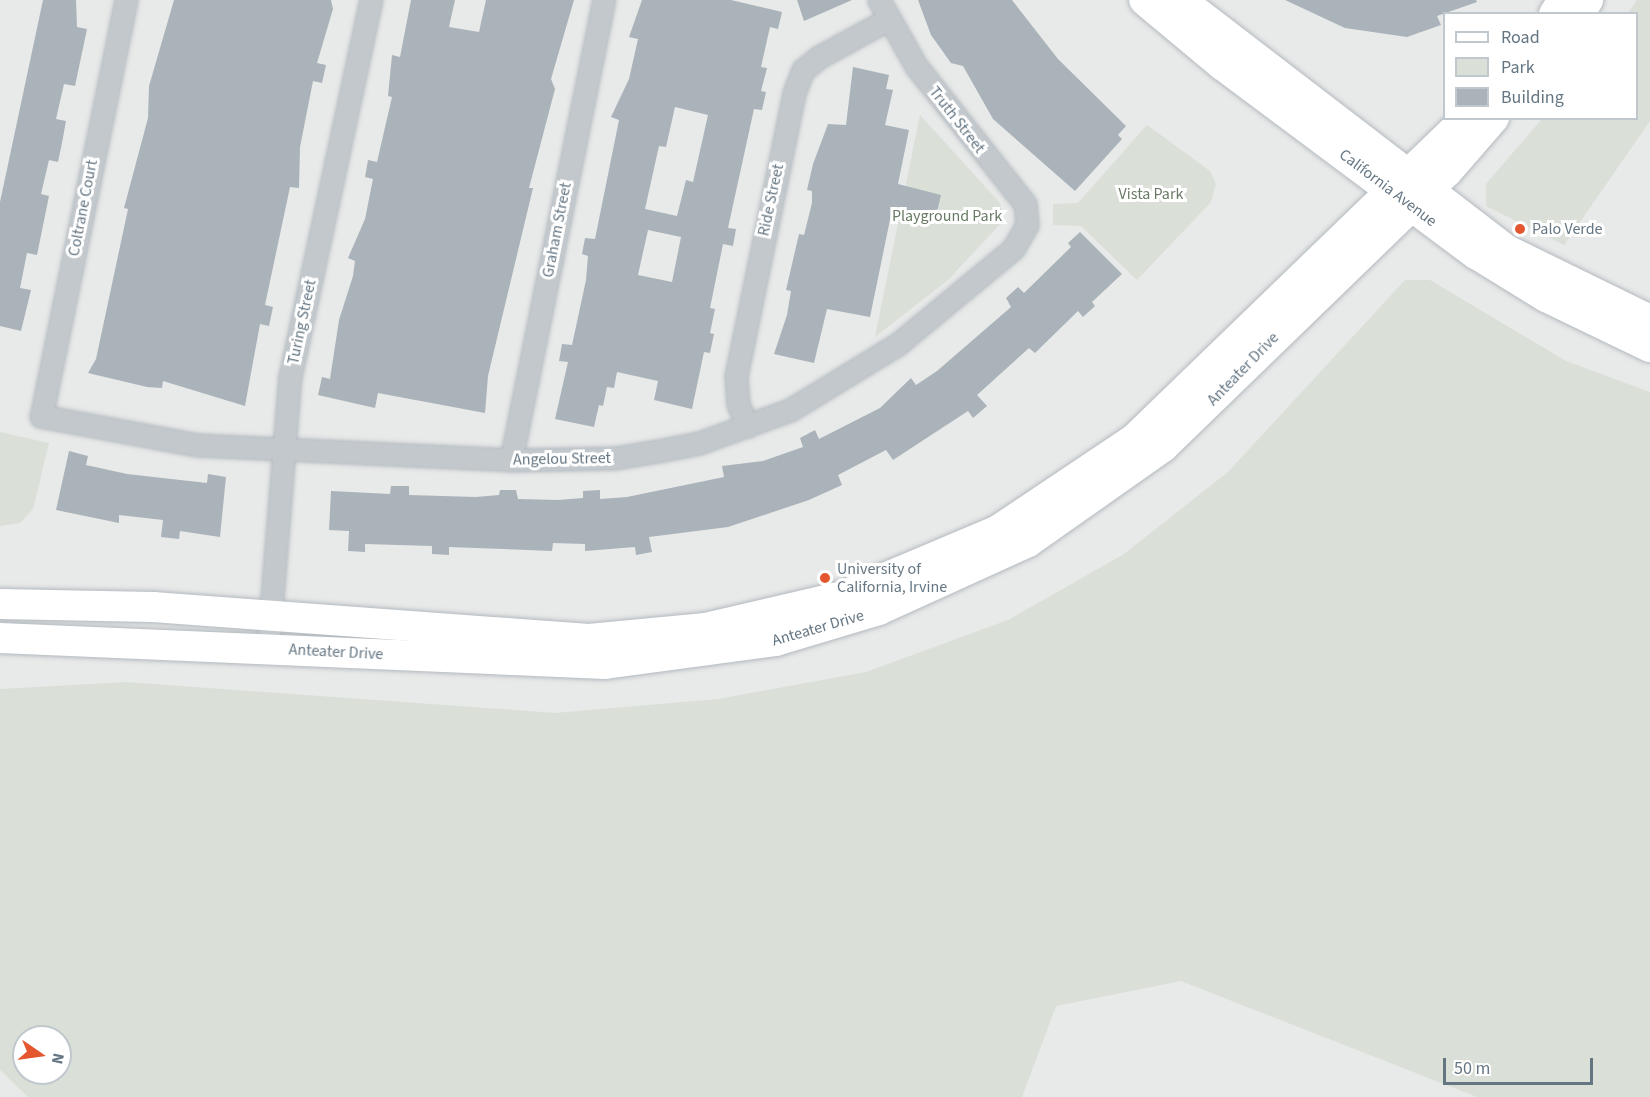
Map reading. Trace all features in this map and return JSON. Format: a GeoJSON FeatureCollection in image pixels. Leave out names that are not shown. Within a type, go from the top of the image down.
{"type":"FeatureCollection","features":[{"type":"Feature","properties":{"kind":"main road","name":"California Avenue"},"geometry":{"type":"LineString","coordinates":[[1144,0],[1222,65],[1411,190],[1542,271],[1650,320]]}},
{"type":"Feature","properties":{"kind":"main road","name":"California Avenue"},"geometry":{"type":"LineString","coordinates":[[1181,0],[1411,190],[1514,279],[1650,346]]}},
{"type":"Feature","properties":{"kind":"main road","name":"Anteater Drive"},"geometry":{"type":"LineString","coordinates":[[0,638],[605,664],[777,641],[879,610],[1000,557],[1123,478],[1204,410],[1411,190],[1464,120]]}},
{"type":"Feature","properties":{"kind":"main road","name":"Anteater Drive"},"geometry":{"type":"LineString","coordinates":[[0,604],[153,608],[512,637],[637,636],[775,615],[897,576],[998,530],[1134,439],[1492,120]]}},
{"type":"Feature","properties":{"kind":"street","name":"Coltrane Court"},"geometry":{"type":"LineString","coordinates":[[41,416],[126,0]]}},
{"type":"Feature","properties":{"kind":"street","name":"Turing Street"},"geometry":{"type":"LineString","coordinates":[[268,648],[282,451],[290,377],[371,0]]}},
{"type":"Feature","properties":{"kind":"street","name":"Graham Street"},"geometry":{"type":"LineString","coordinates":[[511,460],[604,0]]}},
{"type":"Feature","properties":{"kind":"street","name":"Truth Street"},"geometry":{"type":"LineString","coordinates":[[879,0],[887,20],[957,121],[1025,204],[1021,238]]}},
{"type":"Feature","properties":{"kind":"street","name":"Ride Street"},"geometry":{"type":"LineString","coordinates":[[748,426],[738,405],[736,376],[794,93],[803,70],[819,57],[887,20]]}},
{"type":"Feature","properties":{"kind":"street","name":"Angelou Street"},"geometry":{"type":"LineString","coordinates":[[41,416],[198,445],[282,451],[511,460],[615,458],[699,443],[790,410],[898,344],[983,277],[1021,238]]}},
{"type":"Feature","properties":{"kind":"shaded area","name":"University of California, Irvine"},"geometry":{"type":"Polygon","coordinates":[[[0,0],[1650,0],[1650,1097],[0,1097],[0,0]]]}},
{"type":"Feature","properties":{"kind":"green space"},"geometry":{"type":"Polygon","coordinates":[[[1637,0],[1650,0],[1650,121],[1564,245],[1486,206],[1486,184],[1541,120],[1638,120],[1638,12],[1629,12],[1637,0]]]}},
{"type":"Feature","properties":{"kind":"green space","name":"Playground Park"},"geometry":{"type":"Polygon","coordinates":[[[920,115],[1000,203],[1003,221],[948,280],[875,337],[920,115]]]}},
{"type":"Feature","properties":{"kind":"green space","name":"Vista Park"},"geometry":{"type":"Polygon","coordinates":[[[1147,125],[1210,171],[1216,184],[1211,202],[1137,280],[1081,226],[1053,225],[1053,204],[1078,203],[1147,125]]]}},
{"type":"Feature","properties":{"kind":"green space"},"geometry":{"type":"Polygon","coordinates":[[[1405,280],[1430,280],[1566,361],[1650,392],[1650,1097],[1477,1097],[1181,981],[1056,1006],[1022,1097],[28,1097],[16,1085],[72,1085],[72,1025],[12,1025],[12,1082],[0,1070],[0,689],[126,682],[555,713],[718,699],[866,672],[1008,620],[1124,554],[1228,472],[1405,280]]]}},
{"type":"Feature","properties":{"kind":"green space"},"geometry":{"type":"Polygon","coordinates":[[[0,432],[49,443],[33,509],[20,523],[0,526],[0,432]]]}},
{"type":"Feature","properties":{"kind":"building"},"geometry":{"type":"Polygon","coordinates":[[[43,0],[76,0],[77,27],[87,29],[75,86],[64,84],[56,119],[66,121],[58,162],[49,160],[41,194],[49,196],[37,255],[27,253],[20,288],[31,290],[21,331],[0,326],[0,202],[43,0]]]}},
{"type":"Feature","properties":{"kind":"building"},"geometry":{"type":"Polygon","coordinates":[[[174,0],[331,0],[333,9],[317,63],[326,65],[322,83],[313,81],[300,147],[299,188],[290,187],[265,305],[273,307],[269,326],[260,324],[245,406],[163,381],[162,388],[147,387],[88,373],[96,359],[128,209],[124,208],[148,118],[149,86],[174,0]]]}},
{"type":"Feature","properties":{"kind":"building"},"geometry":{"type":"Polygon","coordinates":[[[411,0],[455,0],[449,27],[479,32],[486,0],[574,0],[551,79],[555,89],[529,188],[533,188],[488,376],[485,413],[378,393],[375,408],[318,395],[322,377],[330,379],[339,320],[353,276],[355,261],[348,258],[365,219],[373,179],[365,177],[368,160],[377,162],[392,97],[388,96],[392,55],[400,57],[411,0]]]}},
{"type":"Feature","properties":{"kind":"building"},"geometry":{"type":"Polygon","coordinates":[[[642,0],[731,0],[782,12],[778,29],[770,27],[761,67],[767,68],[761,91],[766,92],[762,110],[754,109],[728,228],[736,229],[733,246],[723,244],[710,308],[715,309],[710,333],[714,334],[710,353],[704,352],[692,409],[654,400],[658,381],[617,372],[614,388],[607,387],[603,406],[599,405],[594,427],[555,419],[568,362],[559,361],[562,344],[572,345],[586,280],[588,256],[582,254],[585,238],[595,239],[619,120],[611,117],[629,79],[638,39],[629,37],[642,0]],[[675,107],[666,147],[659,146],[645,209],[677,216],[686,180],[693,182],[708,115],[675,107]],[[648,230],[638,275],[672,282],[681,237],[648,230]]]}},
{"type":"Feature","properties":{"kind":"building"},"geometry":{"type":"Polygon","coordinates":[[[797,0],[852,0],[804,21],[797,0]]]}},
{"type":"Feature","properties":{"kind":"building"},"geometry":{"type":"Polygon","coordinates":[[[918,0],[1012,0],[1058,59],[1126,126],[1118,135],[1122,139],[1075,191],[993,119],[963,66],[951,63],[931,35],[918,0]]]}},
{"type":"Feature","properties":{"kind":"building"},"geometry":{"type":"Polygon","coordinates":[[[1285,0],[1476,0],[1477,2],[1443,12],[1437,16],[1441,25],[1407,37],[1345,28],[1285,0]]]}},
{"type":"Feature","properties":{"kind":"building"},"geometry":{"type":"Polygon","coordinates":[[[853,67],[889,75],[886,89],[893,90],[885,125],[909,130],[898,184],[941,195],[935,220],[892,210],[870,317],[827,309],[814,363],[774,354],[787,315],[791,291],[786,290],[799,234],[804,235],[812,203],[812,191],[807,190],[813,164],[828,124],[846,125],[853,67]]]}},
{"type":"Feature","properties":{"kind":"building"},"geometry":{"type":"Polygon","coordinates":[[[1080,232],[1122,274],[1092,302],[1095,306],[1083,317],[1078,311],[1035,353],[1029,348],[977,395],[987,406],[973,418],[968,411],[893,460],[886,450],[838,475],[842,485],[809,500],[728,527],[649,537],[652,552],[636,555],[635,547],[585,551],[585,544],[553,543],[552,551],[449,547],[449,555],[432,554],[432,546],[365,544],[365,552],[348,551],[349,531],[329,530],[331,491],[390,494],[391,486],[409,486],[409,495],[476,497],[499,495],[500,490],[516,490],[518,499],[558,500],[583,498],[583,491],[600,490],[600,499],[627,497],[724,477],[722,466],[763,461],[803,447],[800,438],[815,430],[819,439],[880,408],[911,378],[916,385],[937,371],[1011,307],[1006,298],[1018,287],[1024,293],[1071,247],[1068,243],[1080,232]]]}},
{"type":"Feature","properties":{"kind":"building"},"geometry":{"type":"Polygon","coordinates":[[[69,451],[88,456],[86,465],[127,474],[207,483],[208,474],[226,477],[220,537],[180,531],[179,539],[161,537],[163,520],[119,515],[119,523],[56,510],[69,451]]]}},
{"type":"Feature","properties":{"kind":"place","name":"Palo Verde"},"geometry":{"type":"Point","coordinates":[1520,229]}},
{"type":"Feature","properties":{"kind":"place","name":"University of California, Irvine"},"geometry":{"type":"Point","coordinates":[825,578]}}]}
